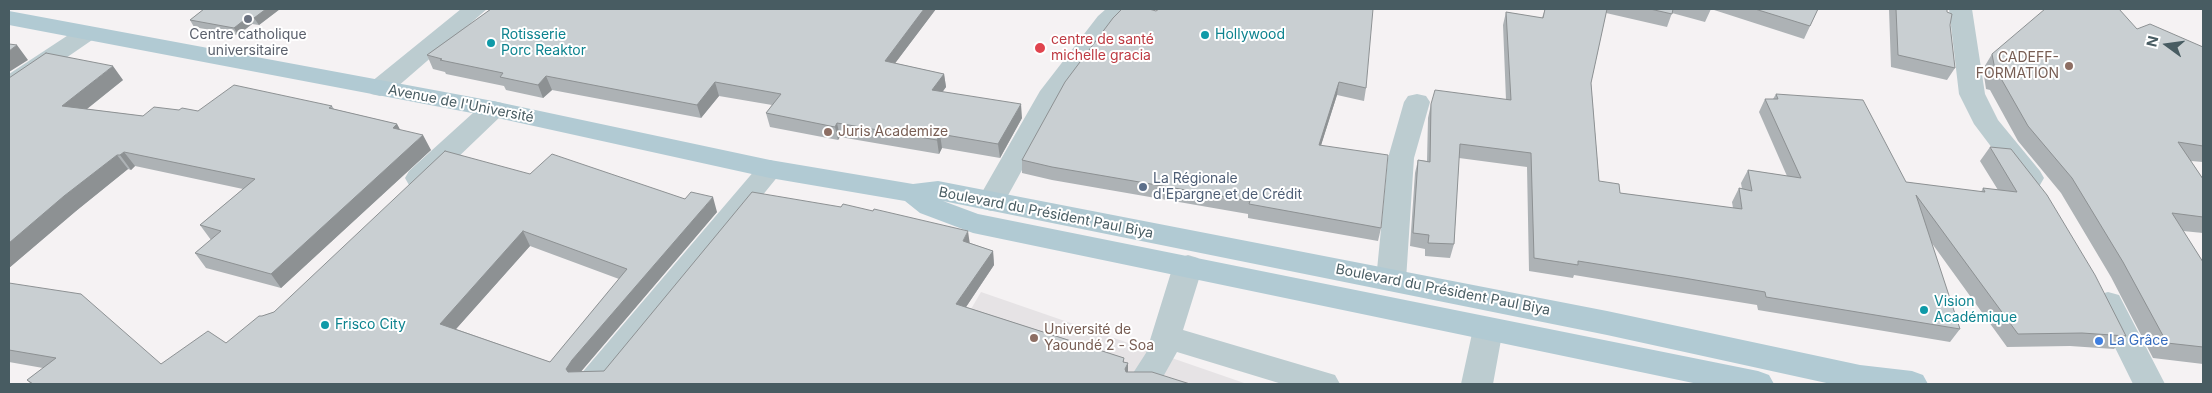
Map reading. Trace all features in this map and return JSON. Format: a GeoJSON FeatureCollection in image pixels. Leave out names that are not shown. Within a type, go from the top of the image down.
{"type":"FeatureCollection","features":[{"type":"Feature","properties":{"kind":"main road","name":"Avenue de l'Université"},"geometry":{"type":"LineString","coordinates":[[9,18],[493,109],[770,169],[913,193]]}},
{"type":"Feature","properties":{"kind":"main road","name":"Boulevard du Président Paul Biya"},"geometry":{"type":"LineString","coordinates":[[913,193],[938,190],[1607,323],[1860,378],[1912,384]]}},
{"type":"Feature","properties":{"kind":"main road","name":"Boulevard du Président Paul Biya"},"geometry":{"type":"LineString","coordinates":[[913,193],[930,206],[973,223],[1747,383]]}},
{"type":"Feature","properties":{"kind":"street"},"geometry":{"type":"LineString","coordinates":[[380,88],[475,9]]}},
{"type":"Feature","properties":{"kind":"street"},"geometry":{"type":"LineString","coordinates":[[1960,9],[1972,94],[1987,124],[2043,194]]}},
{"type":"Feature","properties":{"kind":"street"},"geometry":{"type":"LineString","coordinates":[[991,201],[1053,91],[1108,13]]}},
{"type":"Feature","properties":{"kind":"street"},"geometry":{"type":"LineString","coordinates":[[9,85],[87,33]]}},
{"type":"Feature","properties":{"kind":"street"},"geometry":{"type":"LineString","coordinates":[[1391,280],[1401,158],[1417,102]]}},
{"type":"Feature","properties":{"kind":"street"},"geometry":{"type":"LineString","coordinates":[[400,196],[493,109]]}},
{"type":"Feature","properties":{"kind":"street"},"geometry":{"type":"LineString","coordinates":[[591,384],[770,169]]}},
{"type":"Feature","properties":{"kind":"street"},"geometry":{"type":"LineString","coordinates":[[1142,384],[1160,356],[1188,266]]}},
{"type":"Feature","properties":{"kind":"street"},"geometry":{"type":"LineString","coordinates":[[2094,278],[2149,384]]}},
{"type":"Feature","properties":{"kind":"street"},"geometry":{"type":"LineString","coordinates":[[1477,384],[1488,329]]}},
{"type":"Feature","properties":{"kind":"street"},"geometry":{"type":"LineString","coordinates":[[1166,337],[1324,384]]}},
{"type":"Feature","properties":{"kind":"street"},"geometry":{"type":"LineString","coordinates":[[1724,348],[1747,383]]}},
{"type":"Feature","properties":{"kind":"shaded area","name":"Université de Yaoundé 2 - Soa"},"geometry":{"type":"Polygon","coordinates":[[[981,292],[1247,384],[927,384],[981,292]]]}},
{"type":"Feature","properties":{"kind":"building"},"geometry":{"type":"Polygon","coordinates":[[[204,9],[266,9],[254,18],[248,17],[234,28],[190,20],[204,9]]]}},
{"type":"Feature","properties":{"kind":"building"},"geometry":{"type":"Polygon","coordinates":[[[491,9],[924,9],[885,61],[944,74],[932,90],[1021,104],[998,144],[940,134],[937,140],[837,123],[835,127],[766,113],[781,94],[715,82],[697,105],[546,76],[538,85],[500,77],[503,73],[440,60],[442,59],[427,55],[491,9]]]}},
{"type":"Feature","properties":{"kind":"building"},"geometry":{"type":"Polygon","coordinates":[[[1122,9],[1149,9],[1156,11],[1159,9],[1373,9],[1366,88],[1339,82],[1319,145],[1388,155],[1381,228],[1249,204],[1250,201],[1052,167],[1022,160],[1065,82],[1113,18],[1122,9]]]}},
{"type":"Feature","properties":{"kind":"building"},"geometry":{"type":"Polygon","coordinates":[[[1545,9],[1607,9],[1591,83],[1599,181],[1619,184],[1620,193],[1742,209],[1739,188],[1752,191],[1748,170],[1801,178],[1765,99],[1778,99],[1776,94],[1863,100],[1906,182],[1985,192],[1983,188],[2017,192],[1990,147],[2011,149],[2047,195],[2095,275],[2126,336],[2082,333],[2018,334],[1916,195],[1960,329],[1766,297],[1765,292],[1684,278],[1578,261],[1578,265],[1534,258],[1531,153],[1460,144],[1454,244],[1428,243],[1429,235],[1413,233],[1418,160],[1430,162],[1431,104],[1435,90],[1511,100],[1506,12],[1543,18],[1545,9]]]}},
{"type":"Feature","properties":{"kind":"building"},"geometry":{"type":"Polygon","coordinates":[[[1650,9],[1673,9],[1672,14],[1650,9]]]}},
{"type":"Feature","properties":{"kind":"building"},"geometry":{"type":"Polygon","coordinates":[[[1755,9],[1818,9],[1810,26],[1755,9]]]}},
{"type":"Feature","properties":{"kind":"building"},"geometry":{"type":"Polygon","coordinates":[[[1896,9],[1947,9],[1947,12],[1952,14],[1950,25],[1955,68],[1898,55],[1896,9]]]}},
{"type":"Feature","properties":{"kind":"building"},"geometry":{"type":"Polygon","coordinates":[[[2045,9],[2119,9],[2137,29],[2150,24],[2203,47],[2203,146],[2178,142],[2203,179],[2203,217],[2172,213],[2203,262],[2203,347],[2167,343],[2123,262],[2072,178],[2028,126],[1999,75],[1996,75],[1992,54],[2045,9]]]}},
{"type":"Feature","properties":{"kind":"building"},"geometry":{"type":"Polygon","coordinates":[[[9,44],[17,45],[9,51],[9,44]]]}},
{"type":"Feature","properties":{"kind":"building"},"geometry":{"type":"Polygon","coordinates":[[[46,53],[113,66],[62,106],[143,116],[154,107],[179,110],[182,108],[198,111],[234,85],[332,106],[329,108],[397,124],[393,128],[423,135],[271,274],[195,253],[221,231],[200,225],[255,179],[124,152],[117,155],[64,196],[9,243],[9,78],[46,53]]]}},
{"type":"Feature","properties":{"kind":"building"},"geometry":{"type":"Polygon","coordinates":[[[445,151],[530,174],[552,154],[685,199],[691,192],[713,197],[572,360],[566,369],[568,372],[604,371],[752,192],[841,207],[843,204],[873,211],[874,209],[968,231],[963,241],[993,251],[956,304],[1124,358],[1123,362],[1128,363],[1125,369],[1126,372],[1152,372],[1190,384],[33,384],[27,380],[56,358],[9,350],[9,283],[81,294],[161,364],[208,331],[226,343],[259,316],[274,312],[445,151]],[[523,231],[440,324],[550,362],[627,269],[523,231]]]}},
{"type":"Feature","properties":{"kind":"place","name":"Centre catholique universitaire"},"geometry":{"type":"Point","coordinates":[248,19]}},
{"type":"Feature","properties":{"kind":"place","name":"Hollywood"},"geometry":{"type":"Point","coordinates":[1205,35]}},
{"type":"Feature","properties":{"kind":"place","name":"Rotisserie Porc Reaktor"},"geometry":{"type":"Point","coordinates":[491,43]}},
{"type":"Feature","properties":{"kind":"place","name":"centre de santé michelle gracia"},"geometry":{"type":"Point","coordinates":[1040,48]}},
{"type":"Feature","properties":{"kind":"place","name":"CADEFF- FORMATION"},"geometry":{"type":"Point","coordinates":[2069,66]}},
{"type":"Feature","properties":{"kind":"place","name":"Juris Academize"},"geometry":{"type":"Point","coordinates":[828,132]}},
{"type":"Feature","properties":{"kind":"place","name":"La Régionale d'Epargne et de Crédit"},"geometry":{"type":"Point","coordinates":[1143,187]}},
{"type":"Feature","properties":{"kind":"place","name":"Vision Académique"},"geometry":{"type":"Point","coordinates":[1924,310]}},
{"type":"Feature","properties":{"kind":"place","name":"Frisco City"},"geometry":{"type":"Point","coordinates":[325,325]}},
{"type":"Feature","properties":{"kind":"place","name":"Université de Yaoundé 2 - Soa"},"geometry":{"type":"Point","coordinates":[1034,338]}},
{"type":"Feature","properties":{"kind":"place","name":"La Grâce"},"geometry":{"type":"Point","coordinates":[2099,341]}}]}
